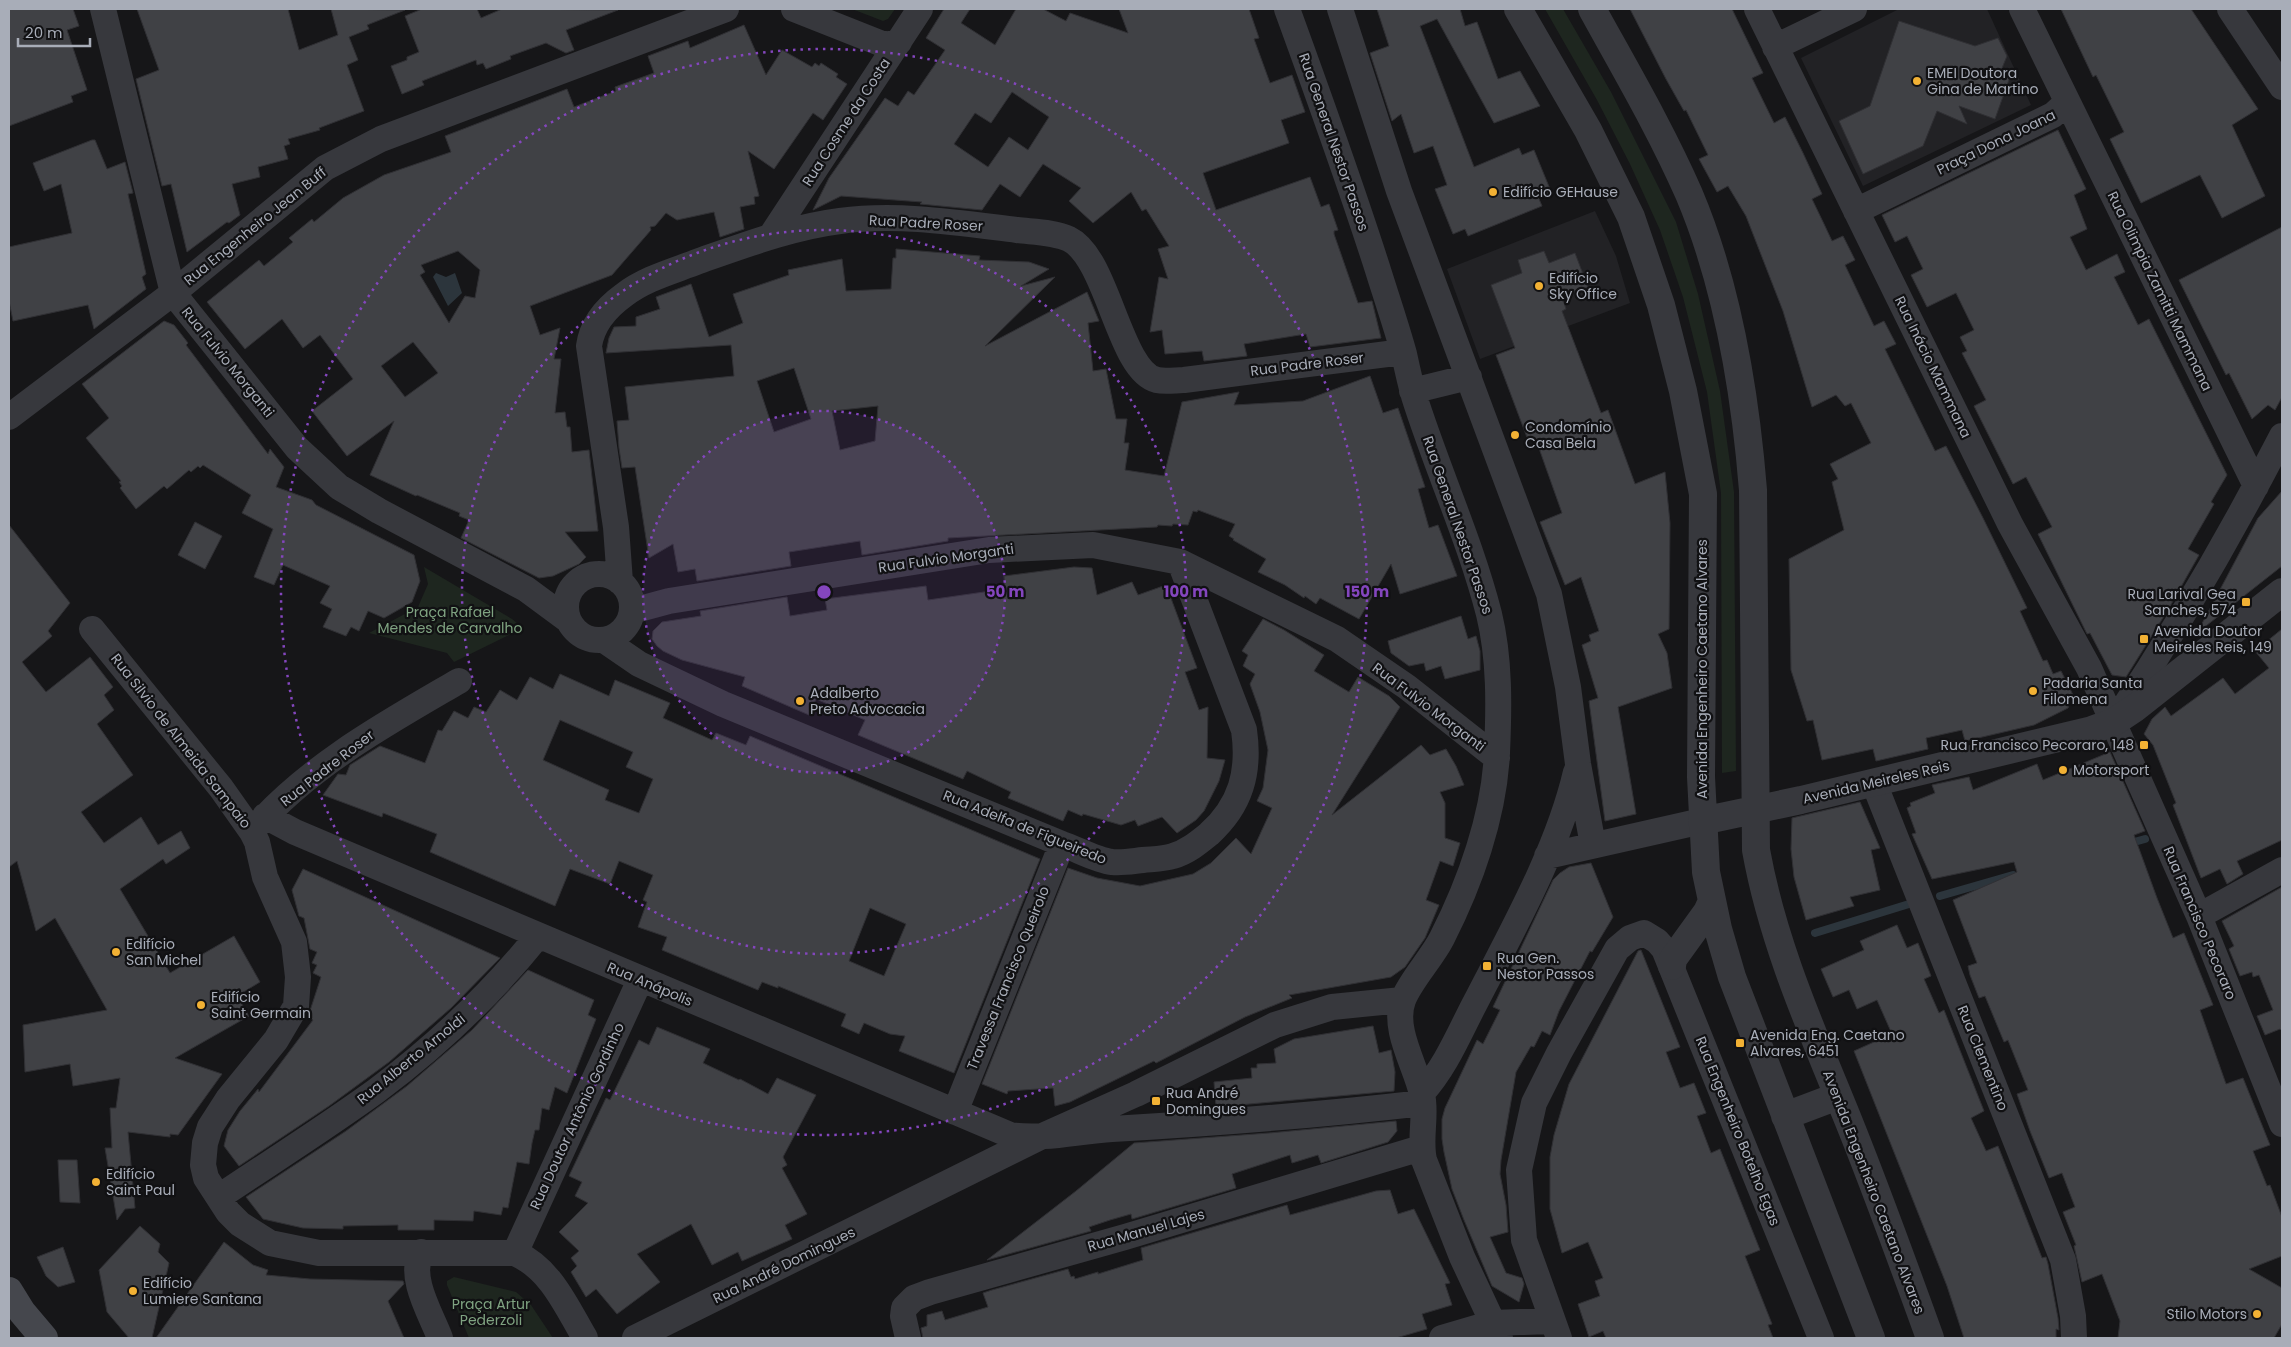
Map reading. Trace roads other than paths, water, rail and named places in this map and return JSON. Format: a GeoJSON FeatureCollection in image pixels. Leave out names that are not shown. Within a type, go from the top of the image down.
{"type":"FeatureCollection","features":[{"type":"Feature","properties":{"kind":"main road"},"geometry":{"type":"LineString","coordinates":[[9,1291],[22,1312],[44,1338]]}},
{"type":"Feature","properties":{"kind":"street","name":"Rua Fulvio Morganti"},"geometry":{"type":"LineString","coordinates":[[103,9],[173,293],[298,448],[339,487],[379,511],[526,589],[568,620]]}},
{"type":"Feature","properties":{"kind":"street","name":"Rua Engenheiro Jean Buff"},"geometry":{"type":"LineString","coordinates":[[9,417],[173,293],[325,168],[381,139],[726,9]]}},
{"type":"Feature","properties":{"kind":"street"},"geometry":{"type":"LineString","coordinates":[[794,9],[885,45],[899,42]]}},
{"type":"Feature","properties":{"kind":"street","name":"Rua Cosme da Costa"},"geometry":{"type":"LineString","coordinates":[[771,236],[920,9]]}},
{"type":"Feature","properties":{"kind":"street","name":"Rua General Nestor Passos"},"geometry":{"type":"LineString","coordinates":[[1287,9],[1326,116],[1403,352],[1412,391],[1477,575],[1489,616],[1498,678],[1497,758],[1488,814],[1473,870],[1441,940],[1402,1000]]}},
{"type":"Feature","properties":{"kind":"street"},"geometry":{"type":"LineString","coordinates":[[1340,9],[1399,191],[1549,594],[1568,687],[1578,764],[1593,845]]}},
{"type":"Feature","properties":{"kind":"street","name":"Avenida Engenheiro Caetano Alvares"},"geometry":{"type":"LineString","coordinates":[[1518,9],[1588,130],[1630,217],[1661,305],[1683,391],[1703,494],[1702,821],[1706,872],[1732,977],[1871,1338]]}},
{"type":"Feature","properties":{"kind":"street","name":"Avenida Engenheiro Caetano Alvares"},"geometry":{"type":"LineString","coordinates":[[1592,9],[1632,81],[1689,194],[1723,297],[1740,385],[1749,444],[1753,490],[1756,850],[1763,888],[1779,946],[1876,1188],[1930,1338]]}},
{"type":"Feature","properties":{"kind":"street","name":"Rua Inácio Mammana"},"geometry":{"type":"LineString","coordinates":[[1757,9],[2010,524],[2089,668],[2114,722]]}},
{"type":"Feature","properties":{"kind":"street"},"geometry":{"type":"LineString","coordinates":[[1775,47],[1854,9]]}},
{"type":"Feature","properties":{"kind":"street","name":"Praça Dona Joana"},"geometry":{"type":"LineString","coordinates":[[1856,211],[2053,115],[2065,104],[2065,97],[2022,9]]}},
{"type":"Feature","properties":{"kind":"street"},"geometry":{"type":"LineString","coordinates":[[2230,9],[2282,87]]}},
{"type":"Feature","properties":{"kind":"street","name":"Rua Olimpia Zamitti Mammana"},"geometry":{"type":"LineString","coordinates":[[2065,97],[2256,486]]}},
{"type":"Feature","properties":{"kind":"street","name":"Rua Padre Roser"},"geometry":{"type":"LineString","coordinates":[[621,596],[616,527],[589,346],[596,323],[623,295],[652,278],[771,236],[839,221],[880,218],[976,225],[1053,235],[1069,239],[1078,245],[1092,266],[1134,358],[1149,376],[1158,380],[1184,380],[1403,352]]}},
{"type":"Feature","properties":{"kind":"street"},"geometry":{"type":"LineString","coordinates":[[1412,391],[1469,377]]}},
{"type":"Feature","properties":{"kind":"street"},"geometry":{"type":"LineString","coordinates":[[2114,722],[2163,649],[2256,486],[2282,436]]}},
{"type":"Feature","properties":{"kind":"street","name":"Rua Fulvio Morganti"},"geometry":{"type":"LineString","coordinates":[[621,596],[669,601],[989,550],[1093,545],[1180,562],[1336,639],[1407,687],[1497,758]]}},
{"type":"Feature","properties":{"kind":"street","name":"Rua Adelfa de Figueiredo"},"geometry":{"type":"LineString","coordinates":[[604,640],[639,664],[723,704],[1062,844],[1110,861],[1122,862],[1172,856],[1187,850],[1213,830],[1239,796],[1247,750],[1244,730],[1180,562]]}},
{"type":"Feature","properties":{"kind":"street"},"geometry":{"type":"LineString","coordinates":[[579,581],[621,596],[623,630],[614,637],[604,640],[592,640],[574,630],[568,620],[566,610],[567,599],[579,581]]}},
{"type":"Feature","properties":{"kind":"street","name":"Rua Fulvio Morganti"},"geometry":{"type":"LineString","coordinates":[[526,589],[552,593],[572,589]]}},
{"type":"Feature","properties":{"kind":"street","name":"Avenida Meireles Reis"},"geometry":{"type":"LineString","coordinates":[[1547,856],[1874,783],[2092,730],[2114,722],[2147,700],[2282,592]]}},
{"type":"Feature","properties":{"kind":"street","name":"Rua Adelfa de Figueiredo"},"geometry":{"type":"LineString","coordinates":[[621,596],[637,648],[655,670]]}},
{"type":"Feature","properties":{"kind":"street","name":"Rua Silvio de Almeida Sampaio"},"geometry":{"type":"LineString","coordinates":[[92,629],[221,788],[259,824],[257,842],[265,877],[294,942],[298,977],[296,1006],[276,1040],[228,1099],[210,1127],[205,1143],[203,1165],[206,1178],[228,1212],[240,1224],[270,1243],[319,1253],[421,1252]]}},
{"type":"Feature","properties":{"kind":"street","name":"Rua Padre Roser"},"geometry":{"type":"LineString","coordinates":[[259,824],[292,792],[359,739],[460,681]]}},
{"type":"Feature","properties":{"kind":"street","name":"Rua Francisco Pecoraro"},"geometry":{"type":"LineString","coordinates":[[2114,722],[2199,916],[2282,1124]]}},
{"type":"Feature","properties":{"kind":"street"},"geometry":{"type":"LineString","coordinates":[[1423,1098],[1461,1029],[1547,856],[1571,795],[1578,764]]}},
{"type":"Feature","properties":{"kind":"street","name":"Rua Clementino"},"geometry":{"type":"LineString","coordinates":[[1874,783],[2063,1260],[2073,1316],[2074,1338]]}},
{"type":"Feature","properties":{"kind":"street","name":"Rua Anápolis"},"geometry":{"type":"LineString","coordinates":[[259,824],[294,832],[537,937],[1010,1135],[1040,1137]]}},
{"type":"Feature","properties":{"kind":"street","name":"Travessa Francisco Queirolo"},"geometry":{"type":"LineString","coordinates":[[955,1112],[1062,844]]}},
{"type":"Feature","properties":{"kind":"street"},"geometry":{"type":"LineString","coordinates":[[2199,916],[2282,870]]}},
{"type":"Feature","properties":{"kind":"street"},"geometry":{"type":"LineString","coordinates":[[1672,966],[1673,959],[1707,912],[1712,900]]}},
{"type":"Feature","properties":{"kind":"street","name":"Rua Engenheiro Botelho Egas"},"geometry":{"type":"LineString","coordinates":[[1555,1330],[1524,1240],[1519,1170],[1534,1103],[1559,1053],[1617,949],[1630,938],[1644,933],[1657,940],[1664,949],[1672,966],[1821,1338]]}},
{"type":"Feature","properties":{"kind":"street","name":"Rua Alberto Arnoldi"},"geometry":{"type":"LineString","coordinates":[[219,1197],[391,1079],[468,1013],[513,968],[537,937]]}},
{"type":"Feature","properties":{"kind":"street","name":"Rua Doutor Antônio Gordinho"},"geometry":{"type":"LineString","coordinates":[[515,1253],[640,980]]}},
{"type":"Feature","properties":{"kind":"street"},"geometry":{"type":"LineString","coordinates":[[1402,1000],[1400,1020],[1423,1098],[1421,1148],[1435,1192],[1497,1330]]}},
{"type":"Feature","properties":{"kind":"street","name":"Rua André Domingues"},"geometry":{"type":"LineString","coordinates":[[635,1338],[1040,1137],[1136,1094],[1275,1025],[1332,1007],[1402,1000]]}},
{"type":"Feature","properties":{"kind":"street"},"geometry":{"type":"LineString","coordinates":[[1785,1116],[1838,1096]]}},
{"type":"Feature","properties":{"kind":"street"},"geometry":{"type":"LineString","coordinates":[[1040,1137],[1100,1130],[1329,1114],[1423,1098]]}},
{"type":"Feature","properties":{"kind":"street","name":"Rua Manuel Lajes"},"geometry":{"type":"LineString","coordinates":[[908,1338],[903,1316],[904,1308],[914,1298],[930,1292],[1125,1237],[1421,1148]]}},
{"type":"Feature","properties":{"kind":"street"},"geometry":{"type":"LineString","coordinates":[[440,1338],[419,1286],[417,1270],[421,1252],[515,1253],[529,1259],[546,1274],[585,1338]]}},
{"type":"Feature","properties":{"kind":"street"},"geometry":{"type":"LineString","coordinates":[[1442,1338],[1497,1330],[1555,1330]]}},
{"type":"Feature","properties":{"kind":"waterway"},"geometry":{"type":"LineString","coordinates":[[2127,844],[2145,839]]}},
{"type":"Feature","properties":{"kind":"waterway"},"geometry":{"type":"LineString","coordinates":[[1940,896],[2013,875]]}},
{"type":"Feature","properties":{"kind":"waterway"},"geometry":{"type":"LineString","coordinates":[[1815,933],[1909,904]]}},
{"type":"Feature","properties":{"kind":"place","name":"EMEI Doutora Gina de Martino"},"geometry":{"type":"Point","coordinates":[1917,81]}},
{"type":"Feature","properties":{"kind":"place","name":"Edifício GEHause"},"geometry":{"type":"Point","coordinates":[1493,192]}},
{"type":"Feature","properties":{"kind":"place","name":"Edifício Sky Office"},"geometry":{"type":"Point","coordinates":[1539,286]}},
{"type":"Feature","properties":{"kind":"place","name":"Condomínio Casa Bela"},"geometry":{"type":"Point","coordinates":[1515,435]}},
{"type":"Feature","properties":{"kind":"place","name":"Rua Larival Gea Sanches, 574"},"geometry":{"type":"Point","coordinates":[2246,602]}},
{"type":"Feature","properties":{"kind":"place","name":"Avenida Doutor Meireles Reis, 149"},"geometry":{"type":"Point","coordinates":[2144,639]}},
{"type":"Feature","properties":{"kind":"place","name":"Padaria Santa Filomena"},"geometry":{"type":"Point","coordinates":[2033,691]}},
{"type":"Feature","properties":{"kind":"place","name":"Adalberto Preto Advocacia"},"geometry":{"type":"Point","coordinates":[800,701]}},
{"type":"Feature","properties":{"kind":"place","name":"Rua Francisco Pecoraro, 148"},"geometry":{"type":"Point","coordinates":[2144,745]}},
{"type":"Feature","properties":{"kind":"place","name":"Motorsport"},"geometry":{"type":"Point","coordinates":[2063,770]}},
{"type":"Feature","properties":{"kind":"place","name":"Edifício San Michel"},"geometry":{"type":"Point","coordinates":[116,952]}},
{"type":"Feature","properties":{"kind":"place","name":"Rua Gen. Nestor Passos"},"geometry":{"type":"Point","coordinates":[1487,966]}},
{"type":"Feature","properties":{"kind":"place","name":"Edifício Saint Germain"},"geometry":{"type":"Point","coordinates":[201,1005]}},
{"type":"Feature","properties":{"kind":"place","name":"Avenida Eng. Caetano Alvares, 6451"},"geometry":{"type":"Point","coordinates":[1740,1043]}},
{"type":"Feature","properties":{"kind":"place","name":"Rua André Domingues"},"geometry":{"type":"Point","coordinates":[1156,1101]}},
{"type":"Feature","properties":{"kind":"place","name":"Edifício Saint Paul"},"geometry":{"type":"Point","coordinates":[96,1182]}},
{"type":"Feature","properties":{"kind":"place","name":"Edifício Lumiere Santana"},"geometry":{"type":"Point","coordinates":[133,1291]}},
{"type":"Feature","properties":{"kind":"place","name":"Stilo Motors"},"geometry":{"type":"Point","coordinates":[2257,1314]}},
{"type":"Feature","properties":{"kind":"park label","name":"Praça Rafael Mendes de Carvalho"},"geometry":{"type":"Point","coordinates":[450,620]}},
{"type":"Feature","properties":{"kind":"park label","name":"Praça Artur Pederzoli"},"geometry":{"type":"Point","coordinates":[491,1312]}}]}
